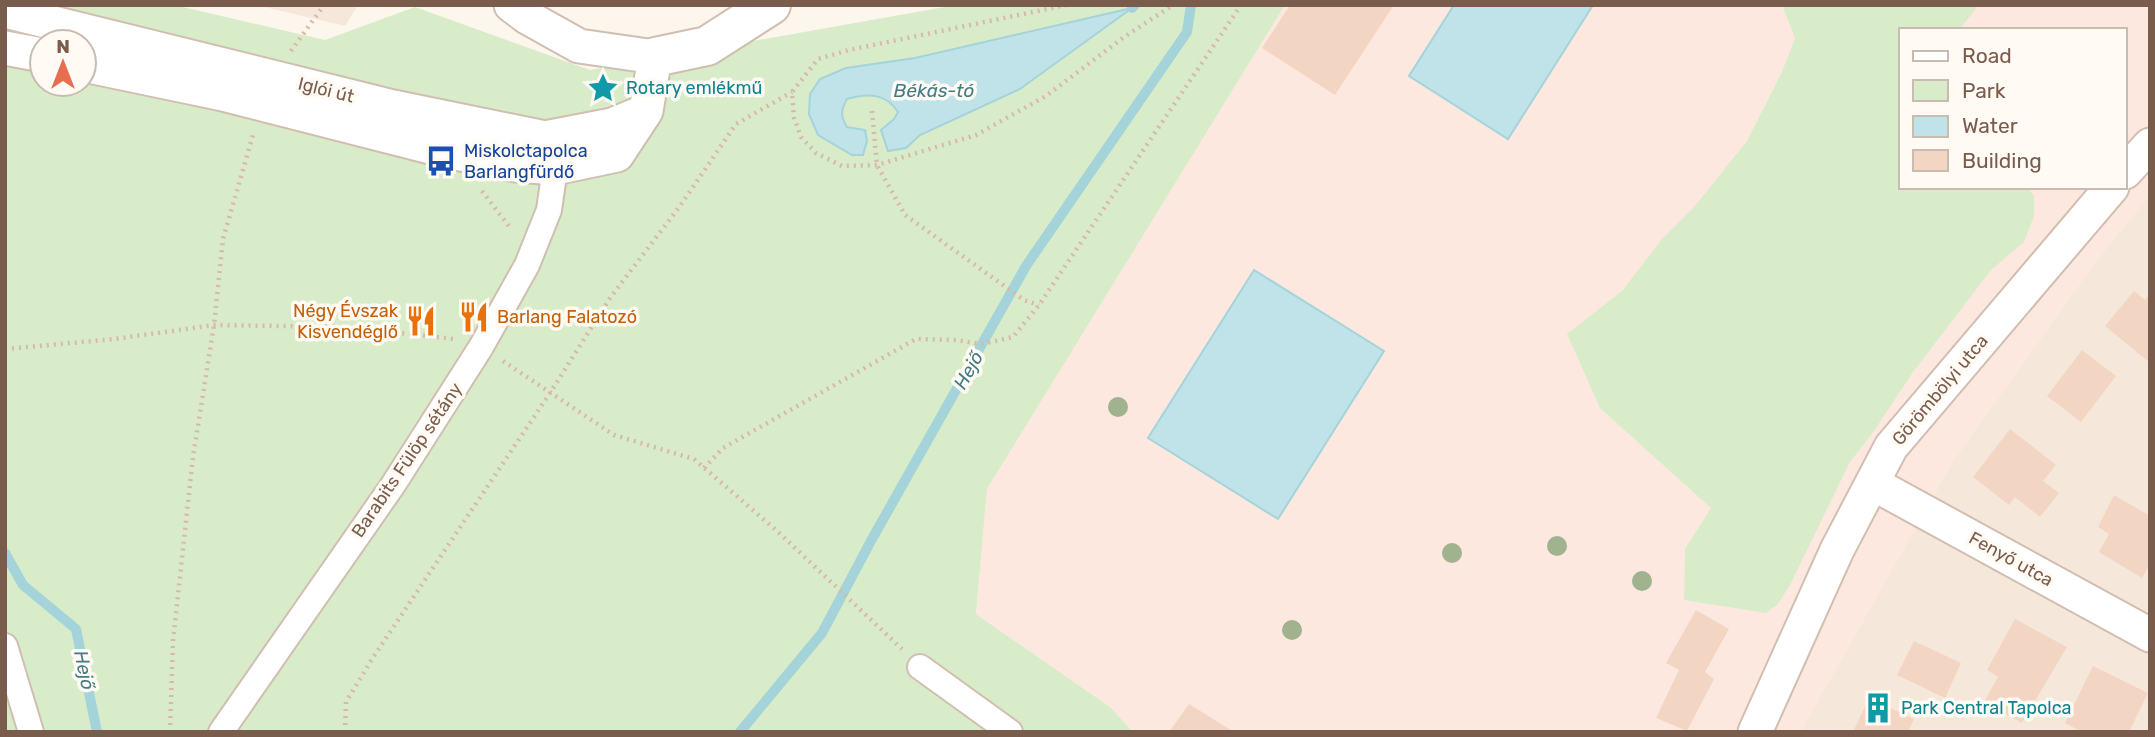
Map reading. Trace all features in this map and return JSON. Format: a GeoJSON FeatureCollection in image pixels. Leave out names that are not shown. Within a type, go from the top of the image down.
{"type":"FeatureCollection","features":[{"type":"Feature","properties":{"kind":"street"},"geometry":{"type":"LineString","coordinates":[[511,5],[579,46],[655,57],[707,46],[771,5]]}},
{"type":"Feature","properties":{"kind":"street","name":"Iglói út"},"geometry":{"type":"LineString","coordinates":[[5,11],[393,107],[545,138],[612,125],[646,111]]}},
{"type":"Feature","properties":{"kind":"street"},"geometry":{"type":"LineString","coordinates":[[5,48],[28,52]]}},
{"type":"Feature","properties":{"kind":"street","name":"Iglói út"},"geometry":{"type":"LineString","coordinates":[[98,68],[262,105],[446,151],[516,165],[555,168],[617,155],[646,111],[655,57]]}},
{"type":"Feature","properties":{"kind":"street"},"geometry":{"type":"LineString","coordinates":[[2127,170],[2150,145]]}},
{"type":"Feature","properties":{"kind":"street","name":"Barabits Fülöp sétány"},"geometry":{"type":"LineString","coordinates":[[221,732],[393,485],[481,347],[527,265],[549,210],[555,168]]}},
{"type":"Feature","properties":{"kind":"street","name":"Görömbölyi utca"},"geometry":{"type":"LineString","coordinates":[[1755,732],[1838,550],[1891,447],[2110,189]]}},
{"type":"Feature","properties":{"kind":"street","name":"Fenyő utca"},"geometry":{"type":"LineString","coordinates":[[1872,483],[2150,635]]}},
{"type":"Feature","properties":{"kind":"street"},"geometry":{"type":"LineString","coordinates":[[5,646],[31,732]]}},
{"type":"Feature","properties":{"kind":"street"},"geometry":{"type":"LineString","coordinates":[[920,667],[1010,732]]}},
{"type":"Feature","properties":{"kind":"path"},"geometry":{"type":"LineString","coordinates":[[286,58],[324,5]]}},
{"type":"Feature","properties":{"kind":"path"},"geometry":{"type":"LineString","coordinates":[[345,732],[346,702],[372,659],[550,393],[610,298],[680,205],[736,124],[792,92],[818,59],[849,50],[1066,5]]}},
{"type":"Feature","properties":{"kind":"path"},"geometry":{"type":"LineString","coordinates":[[792,92],[794,118],[801,137],[816,153],[842,166],[877,165],[976,135],[1046,96],[1173,5]]}},
{"type":"Feature","properties":{"kind":"path"},"geometry":{"type":"LineString","coordinates":[[704,468],[723,448],[916,339],[982,344],[1013,337],[1039,305],[1241,5]]}},
{"type":"Feature","properties":{"kind":"path"},"geometry":{"type":"LineString","coordinates":[[170,732],[173,641],[193,457],[214,326],[223,239],[262,105]]}},
{"type":"Feature","properties":{"kind":"path"},"geometry":{"type":"LineString","coordinates":[[872,111],[877,165],[905,215],[1024,300],[1039,305]]}},
{"type":"Feature","properties":{"kind":"path"},"geometry":{"type":"LineString","coordinates":[[477,185],[513,231],[527,265]]}},
{"type":"Feature","properties":{"kind":"path"},"geometry":{"type":"LineString","coordinates":[[5,349],[214,326],[347,327],[456,339],[481,347],[614,435],[694,459],[777,531],[920,667]]}},
{"type":"Feature","properties":{"kind":"shaded area"},"geometry":{"type":"Polygon","coordinates":[[[256,5],[358,5],[345,26],[256,5]]]}},
{"type":"Feature","properties":{"kind":"shaded area"},"geometry":{"type":"Polygon","coordinates":[[[1285,5],[2150,5],[2150,194],[2095,262],[1954,459],[1800,732],[1133,732],[1110,707],[976,614],[987,489],[1285,5]]]}},
{"type":"Feature","properties":{"kind":"shaded area"},"geometry":{"type":"Polygon","coordinates":[[[2150,194],[2150,732],[1800,732],[1954,459],[2095,262],[2150,194]]]}},
{"type":"Feature","properties":{"kind":"green space"},"geometry":{"type":"Polygon","coordinates":[[[5,5],[174,5],[325,40],[415,7],[590,70],[956,5],[1285,5],[987,489],[976,614],[1110,707],[1133,732],[5,732],[5,5]]]}},
{"type":"Feature","properties":{"kind":"green space"},"geometry":{"type":"Polygon","coordinates":[[[1782,5],[1979,5],[1961,28],[1899,28],[1899,189],[2029,189],[2034,196],[2034,216],[2024,242],[1991,270],[1913,372],[1850,462],[1790,585],[1777,605],[1766,613],[1684,600],[1685,549],[1711,508],[1600,408],[1567,334],[1622,291],[1662,239],[1695,206],[1747,141],[1782,72],[1795,38],[1782,5]]]}},
{"type":"Feature","properties":{"kind":"water"},"geometry":{"type":"Polygon","coordinates":[[[1454,5],[1593,5],[1508,139],[1409,76],[1454,5]]]}},
{"type":"Feature","properties":{"kind":"water","name":"Békás-tó"},"geometry":{"type":"Polygon","coordinates":[[[1132,8],[1020,89],[920,135],[906,148],[888,151],[881,130],[898,112],[882,98],[869,95],[855,97],[847,99],[843,106],[842,116],[847,127],[865,130],[867,141],[863,155],[852,155],[818,135],[809,114],[810,94],[820,79],[846,68],[915,58],[1132,8]]]}},
{"type":"Feature","properties":{"kind":"water"},"geometry":{"type":"Polygon","coordinates":[[[1254,270],[1384,351],[1278,519],[1148,438],[1254,270]]]}},
{"type":"Feature","properties":{"kind":"building"},"geometry":{"type":"Polygon","coordinates":[[[1290,5],[1394,5],[1335,95],[1262,48],[1290,5]]]}},
{"type":"Feature","properties":{"kind":"building"},"geometry":{"type":"Polygon","coordinates":[[[2134,291],[2145,300],[2150,294],[2150,363],[2105,326],[2134,291]]]}},
{"type":"Feature","properties":{"kind":"building"},"geometry":{"type":"Polygon","coordinates":[[[2082,350],[2116,376],[2081,422],[2047,396],[2082,350]]]}},
{"type":"Feature","properties":{"kind":"building"},"geometry":{"type":"Polygon","coordinates":[[[2010,429],[2056,465],[2043,481],[2059,493],[2040,517],[2015,497],[2009,505],[1973,477],[2010,429]]]}},
{"type":"Feature","properties":{"kind":"building"},"geometry":{"type":"Polygon","coordinates":[[[2114,495],[2150,516],[2150,564],[2142,578],[2099,552],[2109,534],[2098,527],[2114,495]]]}},
{"type":"Feature","properties":{"kind":"building"},"geometry":{"type":"Polygon","coordinates":[[[1696,610],[1729,629],[1705,672],[1714,679],[1687,731],[1656,718],[1679,670],[1666,663],[1696,610]]]}},
{"type":"Feature","properties":{"kind":"building"},"geometry":{"type":"Polygon","coordinates":[[[2015,619],[2067,647],[2022,723],[1984,702],[1998,677],[1987,670],[2015,619]]]}},
{"type":"Feature","properties":{"kind":"building"},"geometry":{"type":"Polygon","coordinates":[[[1914,641],[1961,663],[1945,698],[1897,675],[1914,641]]]}},
{"type":"Feature","properties":{"kind":"building"},"geometry":{"type":"Polygon","coordinates":[[[2093,666],[2148,693],[2129,732],[2082,732],[2065,723],[2093,666]]]}},
{"type":"Feature","properties":{"kind":"building","name":"Park Central Tapolca"},"geometry":{"type":"Polygon","coordinates":[[[1869,698],[1914,719],[1908,732],[1853,732],[1869,698]]]}},
{"type":"Feature","properties":{"kind":"building"},"geometry":{"type":"Polygon","coordinates":[[[1189,704],[1234,732],[1169,732],[1189,704]]]}},
{"type":"Feature","properties":{"kind":"waterway"},"geometry":{"type":"LineString","coordinates":[[1132,8],[1135,5]]}},
{"type":"Feature","properties":{"kind":"waterway","name":"Hejő"},"geometry":{"type":"LineString","coordinates":[[740,732],[822,633],[1026,266],[1187,32],[1191,5]]}},
{"type":"Feature","properties":{"kind":"waterway","name":"Hejő"},"geometry":{"type":"LineString","coordinates":[[5,553],[23,585],[76,629],[97,732]]}},
{"type":"Feature","properties":{"kind":"place","name":"Rotary emlékmű"},"geometry":{"type":"Point","coordinates":[603,88]}},
{"type":"Feature","properties":{"kind":"place","name":"Miskolctapolca Barlangfürdő"},"geometry":{"type":"Point","coordinates":[441,161]}},
{"type":"Feature","properties":{"kind":"place","name":"Barlang Falatozó"},"geometry":{"type":"Point","coordinates":[474,317]}},
{"type":"Feature","properties":{"kind":"place","name":"Négy Évszak Kisvendéglő"},"geometry":{"type":"Point","coordinates":[421,321]}},
{"type":"Feature","properties":{"kind":"place","name":"Park Central Tapolca"},"geometry":{"type":"Point","coordinates":[1878,708]}}]}
